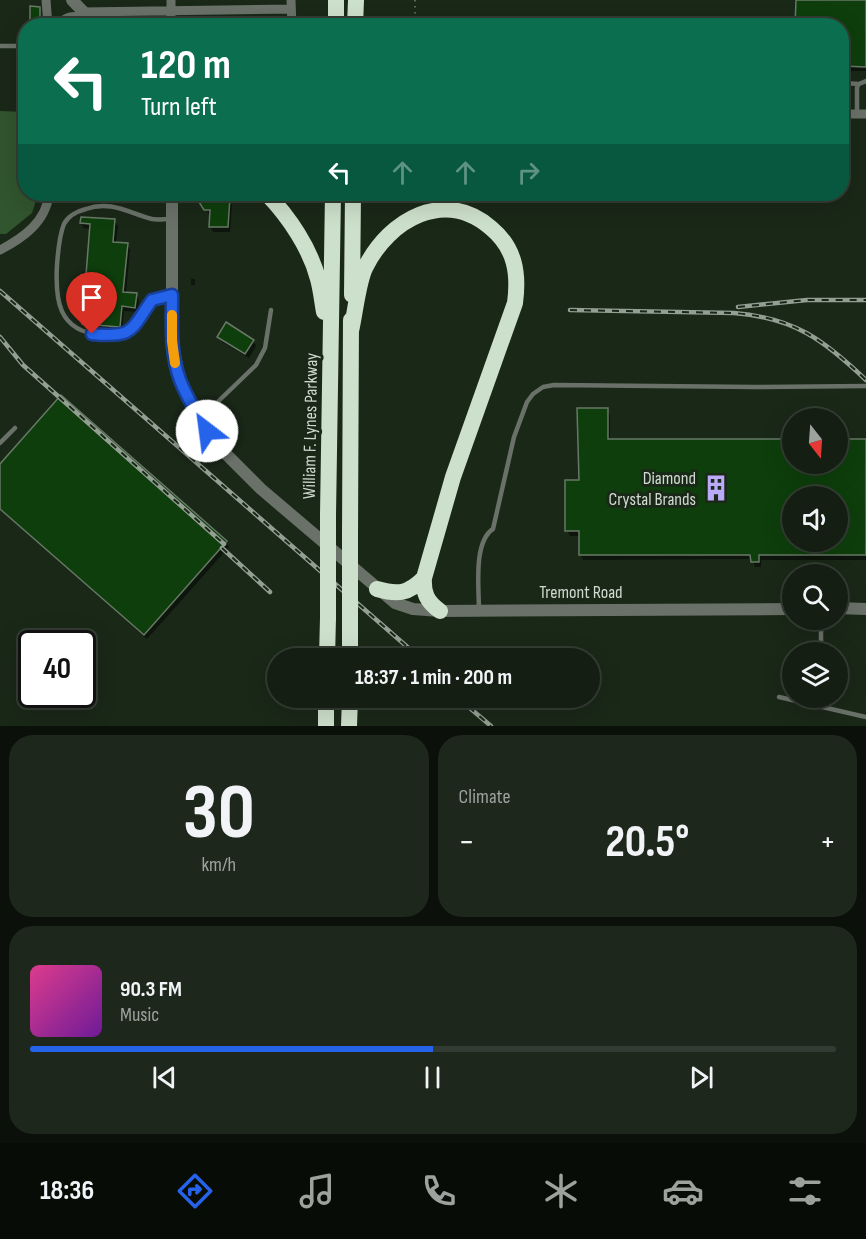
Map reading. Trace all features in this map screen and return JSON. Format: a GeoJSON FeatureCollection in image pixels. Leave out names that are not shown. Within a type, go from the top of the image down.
{"type":"FeatureCollection","features":[{"type":"Feature","properties":{"kind":"highway"},"geometry":{"type":"LineString","coordinates":[[336,0],[336,18]]}},
{"type":"Feature","properties":{"kind":"highway"},"geometry":{"type":"LineString","coordinates":[[355,18],[356,0]]}},
{"type":"Feature","properties":{"kind":"highway"},"geometry":{"type":"LineString","coordinates":[[273,201],[302,241],[318,278],[331,344]]}},
{"type":"Feature","properties":{"kind":"highway","name":"William F. Lynes Parkway"},"geometry":{"type":"LineString","coordinates":[[327,648],[333,201]]}},
{"type":"Feature","properties":{"kind":"highway"},"geometry":{"type":"LineString","coordinates":[[350,648],[353,201]]}},
{"type":"Feature","properties":{"kind":"highway"},"geometry":{"type":"LineString","coordinates":[[351,331],[365,269],[383,242],[397,227],[414,217],[431,210],[446,209],[466,212],[482,220],[507,245],[517,273],[518,286],[515,303],[453,477],[424,578],[423,589],[427,598],[440,611]]}},
{"type":"Feature","properties":{"kind":"highway"},"geometry":{"type":"LineString","coordinates":[[377,589],[392,593],[414,589],[424,578]]}},
{"type":"Feature","properties":{"kind":"highway"},"geometry":{"type":"LineString","coordinates":[[326,708],[326,726]]}},
{"type":"Feature","properties":{"kind":"highway"},"geometry":{"type":"LineString","coordinates":[[349,726],[350,708]]}},
{"type":"Feature","properties":{"kind":"street"},"geometry":{"type":"LineString","coordinates":[[46,0],[47,18]]}},
{"type":"Feature","properties":{"kind":"street"},"geometry":{"type":"LineString","coordinates":[[72,0],[90,18]]}},
{"type":"Feature","properties":{"kind":"street"},"geometry":{"type":"LineString","coordinates":[[64,18],[75,16],[90,18],[171,5],[291,4]]}},
{"type":"Feature","properties":{"kind":"street"},"geometry":{"type":"LineString","coordinates":[[0,250],[19,241],[30,231],[41,217],[48,201]]}},
{"type":"Feature","properties":{"kind":"street"},"geometry":{"type":"LineString","coordinates":[[172,201],[172,295]]}},
{"type":"Feature","properties":{"kind":"street","name":"Tremont Road"},"geometry":{"type":"LineString","coordinates":[[172,295],[172,341],[180,380],[200,418],[223,451],[261,489],[395,603],[413,609],[440,611],[782,609]]}},
{"type":"Feature","properties":{"kind":"street"},"geometry":{"type":"LineString","coordinates":[[848,608],[866,609]]}},
{"type":"Feature","properties":{"kind":"lane"},"geometry":{"type":"LineString","coordinates":[[0,46],[18,46]]}},
{"type":"Feature","properties":{"kind":"lane"},"geometry":{"type":"LineString","coordinates":[[849,83],[859,84],[866,81]]}},
{"type":"Feature","properties":{"kind":"lane"},"geometry":{"type":"LineString","coordinates":[[859,84],[862,114]]}},
{"type":"Feature","properties":{"kind":"lane"},"geometry":{"type":"LineString","coordinates":[[172,295],[152,300],[134,328],[125,334],[114,336],[92,334],[79,330],[63,315],[57,300],[56,282],[59,244],[65,223],[75,213],[101,205],[153,219],[173,219]]}},
{"type":"Feature","properties":{"kind":"lane"},"geometry":{"type":"LineString","coordinates":[[200,418],[256,364],[265,348],[271,310]]}},
{"type":"Feature","properties":{"kind":"lane"},"geometry":{"type":"LineString","coordinates":[[479,610],[482,544],[487,532],[493,529],[513,437],[527,402],[543,387],[866,386]]}},
{"type":"Feature","properties":{"kind":"lane"},"geometry":{"type":"LineString","coordinates":[[0,443],[15,428]]}},
{"type":"Feature","properties":{"kind":"lane"},"geometry":{"type":"LineString","coordinates":[[826,708],[866,717]]}},
{"type":"Feature","properties":{"kind":"path"},"geometry":{"type":"LineString","coordinates":[[415,0],[415,18]]}},
{"type":"Feature","properties":{"kind":"green space"},"geometry":{"type":"Polygon","coordinates":[[[0,111],[18,112],[18,201],[36,201],[32,213],[6,234],[0,234],[0,111]]]}},
{"type":"Feature","properties":{"kind":"building"},"geometry":{"type":"Polygon","coordinates":[[[796,0],[866,0],[866,67],[849,66],[849,18],[795,18],[796,0]]]}},
{"type":"Feature","properties":{"kind":"building"},"geometry":{"type":"Polygon","coordinates":[[[30,6],[40,7],[40,18],[30,18],[30,6]]]}},
{"type":"Feature","properties":{"kind":"building"},"geometry":{"type":"Polygon","coordinates":[[[198,201],[230,201],[228,227],[209,227],[210,210],[204,210],[198,201]]]}},
{"type":"Feature","properties":{"kind":"building"},"geometry":{"type":"Polygon","coordinates":[[[81,217],[115,219],[113,242],[128,243],[123,292],[137,293],[135,308],[122,306],[120,327],[82,324],[85,283],[81,283],[81,275],[86,275],[90,224],[80,223],[81,217]]]}},
{"type":"Feature","properties":{"kind":"building"},"geometry":{"type":"Polygon","coordinates":[[[226,322],[254,340],[245,354],[217,337],[226,322]]]}},
{"type":"Feature","properties":{"kind":"building"},"geometry":{"type":"Polygon","coordinates":[[[61,395],[227,541],[144,635],[0,509],[0,464],[61,395]]]}},
{"type":"Feature","properties":{"kind":"building","name":"Diamond Crystal Brands"},"geometry":{"type":"Polygon","coordinates":[[[577,408],[608,408],[608,439],[782,439],[782,474],[848,474],[848,439],[866,439],[866,555],[759,555],[759,562],[751,562],[750,555],[579,555],[579,531],[565,531],[565,480],[579,480],[577,408]]]}},
{"type":"Feature","properties":{"kind":"railway"},"geometry":{"type":"LineString","coordinates":[[0,291],[409,648]]}},
{"type":"Feature","properties":{"kind":"railway"},"geometry":{"type":"LineString","coordinates":[[738,307],[807,300],[866,300]]}},
{"type":"Feature","properties":{"kind":"railway"},"geometry":{"type":"LineString","coordinates":[[570,310],[734,313],[774,320],[821,342],[866,380]]}},
{"type":"Feature","properties":{"kind":"railway"},"geometry":{"type":"LineString","coordinates":[[0,337],[23,365],[224,544]]}},
{"type":"Feature","properties":{"kind":"railway"},"geometry":{"type":"LineString","coordinates":[[222,548],[270,592]]}},
{"type":"Feature","properties":{"kind":"railway"},"geometry":{"type":"LineString","coordinates":[[470,708],[491,726]]}},
{"type":"Feature","properties":{"kind":"slow traffic"},"geometry":{"type":"LineString","coordinates":[[172,315],[175,363]]}},
{"type":"Feature","properties":{"kind":"place","name":"Diamond Crystal Brands"},"geometry":{"type":"Point","coordinates":[716,488]}},
{"type":"Feature","properties":{"kind":"route"},"geometry":{"type":"LineString","coordinates":[[92,334],[114,336],[125,334],[134,328],[152,300],[172,295],[174,358],[180,380],[207,431]]}}]}
